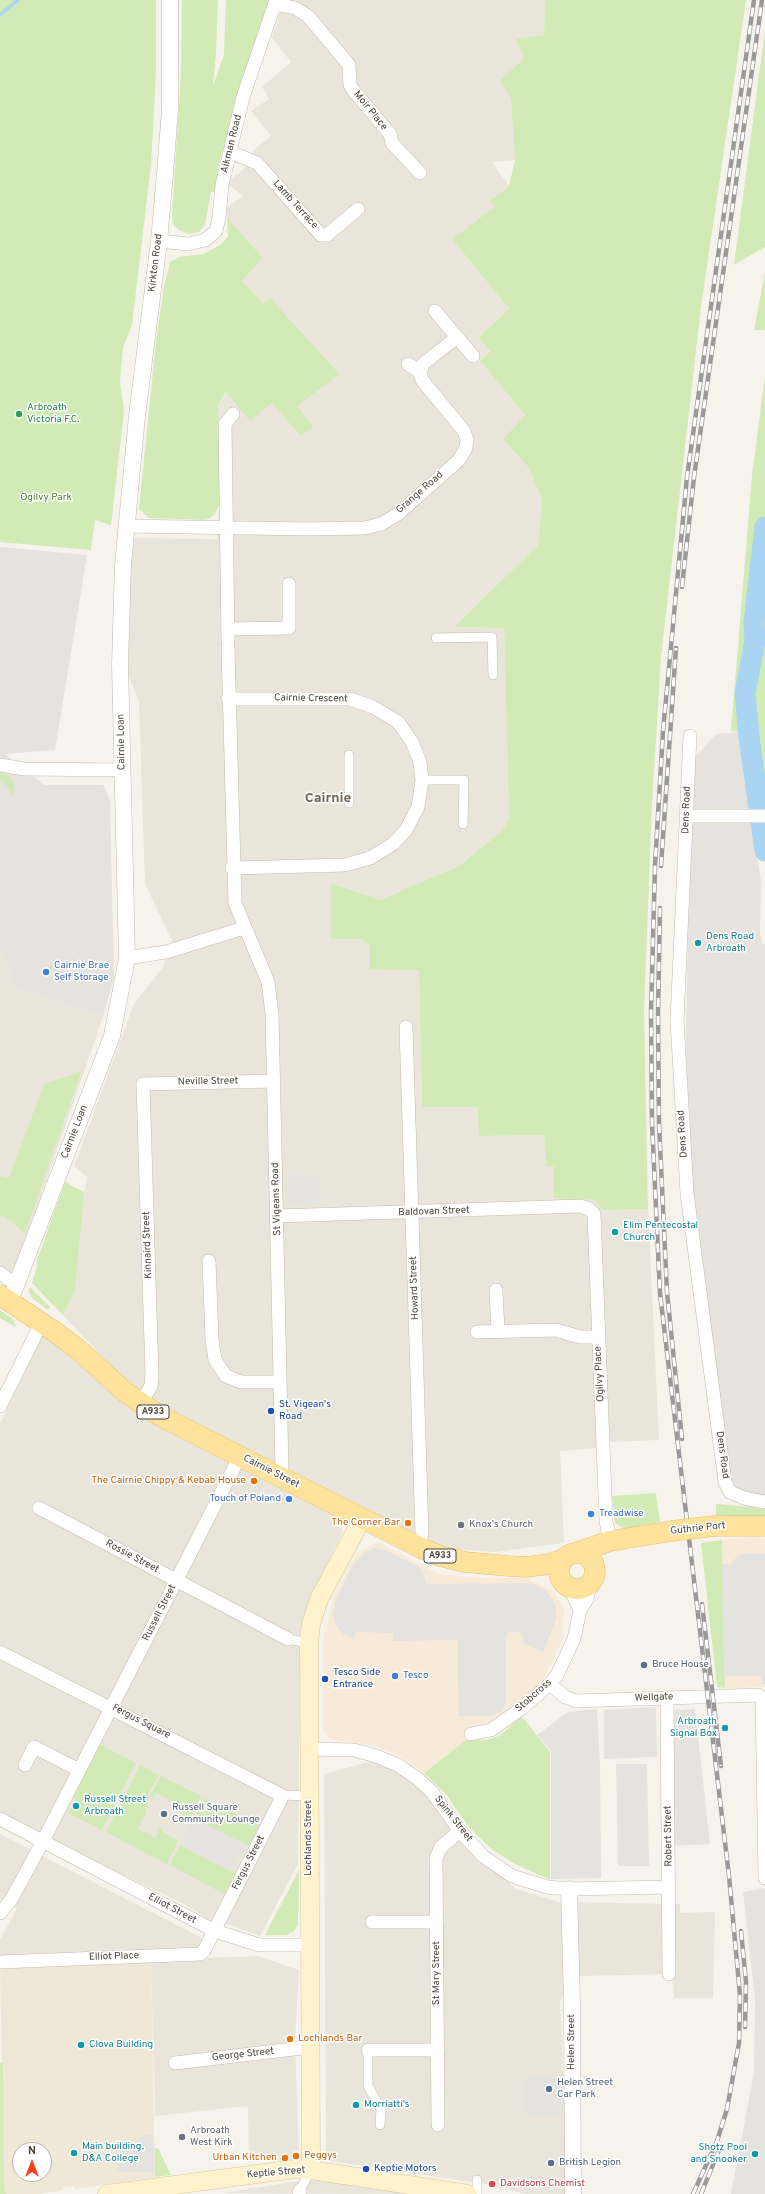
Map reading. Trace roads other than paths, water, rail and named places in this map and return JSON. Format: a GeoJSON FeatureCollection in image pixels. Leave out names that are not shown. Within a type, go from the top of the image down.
{"type":"FeatureCollection","features":[{"type":"Feature","properties":{"kind":"main road","name":"A933"},"geometry":{"type":"LineString","coordinates":[[9,1294],[42,1322]]}},
{"type":"Feature","properties":{"kind":"main road","name":"Cairnie Street"},"geometry":{"type":"LineString","coordinates":[[42,1322],[79,1350],[140,1404],[419,1547],[440,1556],[465,1562],[525,1567],[550,1564],[570,1556]]}},
{"type":"Feature","properties":{"kind":"main road","name":"Lochlands Street"},"geometry":{"type":"LineString","coordinates":[[311,2170],[309,1643],[311,1624],[319,1600],[362,1519]]}},
{"type":"Feature","properties":{"kind":"main road","name":"Guthrie Port"},"geometry":{"type":"LineString","coordinates":[[570,1556],[591,1546],[610,1541],[631,1539],[672,1531],[714,1526],[765,1526]]}},
{"type":"Feature","properties":{"kind":"main road","name":"Guthrie Port"},"geometry":{"type":"LineString","coordinates":[[592,1577],[605,1556],[631,1539]]}},
{"type":"Feature","properties":{"kind":"main road"},"geometry":{"type":"LineString","coordinates":[[570,1556],[587,1556],[591,1560],[592,1577],[581,1589],[566,1585],[559,1573],[570,1556]]}},
{"type":"Feature","properties":{"kind":"main road","name":"Cairnie Street"},"geometry":{"type":"LineString","coordinates":[[525,1567],[566,1585]]}},
{"type":"Feature","properties":{"kind":"main road","name":"Keptie Street"},"geometry":{"type":"LineString","coordinates":[[107,2194],[214,2187],[295,2169],[473,2187]]}},
{"type":"Feature","properties":{"kind":"street","name":"Kirkton Road"},"geometry":{"type":"LineString","coordinates":[[126,526],[137,416],[159,241],[170,109],[170,0]]}},
{"type":"Feature","properties":{"kind":"street","name":"Aikman Road"},"geometry":{"type":"LineString","coordinates":[[159,241],[188,244],[205,240],[216,231],[222,185],[243,97],[276,2]]}},
{"type":"Feature","properties":{"kind":"street","name":"Moir Place"},"geometry":{"type":"LineString","coordinates":[[276,2],[295,8],[308,16],[349,65],[350,85],[354,91],[390,134],[392,143],[420,173]]}},
{"type":"Feature","properties":{"kind":"street","name":"Lamb Terrace"},"geometry":{"type":"LineString","coordinates":[[230,152],[257,162],[321,235],[327,235],[358,208]]}},
{"type":"Feature","properties":{"kind":"street"},"geometry":{"type":"LineString","coordinates":[[435,311],[473,356]]}},
{"type":"Feature","properties":{"kind":"street"},"geometry":{"type":"LineString","coordinates":[[408,364],[420,372],[423,364],[457,337]]}},
{"type":"Feature","properties":{"kind":"street","name":"Grange Road"},"geometry":{"type":"LineString","coordinates":[[126,526],[365,528],[381,524],[398,514],[459,460],[466,448],[467,440],[464,431],[422,380],[420,372]]}},
{"type":"Feature","properties":{"kind":"street"},"geometry":{"type":"LineString","coordinates":[[127,958],[166,952],[244,928],[234,903],[228,699],[225,424],[233,414]]}},
{"type":"Feature","properties":{"kind":"street","name":"Cairnie Loan"},"geometry":{"type":"LineString","coordinates":[[9,1294],[112,1036],[127,958],[120,665],[126,526]]}},
{"type":"Feature","properties":{"kind":"street"},"geometry":{"type":"LineString","coordinates":[[228,629],[289,628],[289,584]]}},
{"type":"Feature","properties":{"kind":"street"},"geometry":{"type":"LineString","coordinates":[[436,638],[492,637],[493,675]]}},
{"type":"Feature","properties":{"kind":"street","name":"Cairnie Crescent"},"geometry":{"type":"LineString","coordinates":[[228,699],[350,699],[374,707],[398,722],[412,742],[420,762],[422,780],[418,807],[406,830],[393,844],[370,858],[345,865],[232,868]]}},
{"type":"Feature","properties":{"kind":"street","name":"Dens Road"},"geometry":{"type":"LineString","coordinates":[[690,736],[678,1020],[686,1193],[725,1482],[730,1492],[744,1498],[765,1502]]}},
{"type":"Feature","properties":{"kind":"street"},"geometry":{"type":"LineString","coordinates":[[349,755],[349,803]]}},
{"type":"Feature","properties":{"kind":"street"},"geometry":{"type":"LineString","coordinates":[[0,765],[24,769],[122,770]]}},
{"type":"Feature","properties":{"kind":"street"},"geometry":{"type":"LineString","coordinates":[[422,780],[464,780],[464,824]]}},
{"type":"Feature","properties":{"kind":"street"},"geometry":{"type":"LineString","coordinates":[[687,816],[765,816]]}},
{"type":"Feature","properties":{"kind":"street","name":"St Vigeans Road"},"geometry":{"type":"LineString","coordinates":[[244,928],[268,982],[272,1013],[278,1216],[282,1469],[280,1476]]}},
{"type":"Feature","properties":{"kind":"street","name":"Howard Street"},"geometry":{"type":"LineString","coordinates":[[406,1027],[422,1534],[419,1547]]}},
{"type":"Feature","properties":{"kind":"street","name":"Neville Street"},"geometry":{"type":"LineString","coordinates":[[143,1084],[274,1081]]}},
{"type":"Feature","properties":{"kind":"street","name":"Kinnaird Street"},"geometry":{"type":"LineString","coordinates":[[140,1404],[151,1386],[152,1376],[143,1084]]}},
{"type":"Feature","properties":{"kind":"street","name":"Baldovan Street"},"geometry":{"type":"LineString","coordinates":[[278,1216],[413,1213],[580,1206],[589,1209]]}},
{"type":"Feature","properties":{"kind":"street","name":"Ogilvy Place"},"geometry":{"type":"LineString","coordinates":[[589,1209],[594,1214],[606,1521],[610,1541]]}},
{"type":"Feature","properties":{"kind":"street"},"geometry":{"type":"LineString","coordinates":[[209,1261],[212,1340],[215,1360],[226,1376],[241,1382],[280,1382]]}},
{"type":"Feature","properties":{"kind":"street"},"geometry":{"type":"LineString","coordinates":[[0,1274],[9,1294]]}},
{"type":"Feature","properties":{"kind":"street"},"geometry":{"type":"LineString","coordinates":[[496,1290],[498,1331]]}},
{"type":"Feature","properties":{"kind":"street"},"geometry":{"type":"LineString","coordinates":[[0,1404],[42,1322]]}},
{"type":"Feature","properties":{"kind":"street"},"geometry":{"type":"LineString","coordinates":[[477,1332],[556,1330],[580,1337],[598,1337]]}},
{"type":"Feature","properties":{"kind":"street","name":"Russell Street"},"geometry":{"type":"LineString","coordinates":[[42,1842],[240,1456]]}},
{"type":"Feature","properties":{"kind":"street","name":"Rossie Street"},"geometry":{"type":"LineString","coordinates":[[39,1508],[288,1639]]}},
{"type":"Feature","properties":{"kind":"street","name":"Stobcross"},"geometry":{"type":"LineString","coordinates":[[471,1734],[491,1730],[522,1708],[550,1684],[557,1675],[574,1639],[580,1610],[587,1600],[592,1577]]}},
{"type":"Feature","properties":{"kind":"street"},"geometry":{"type":"LineString","coordinates":[[566,1585],[580,1610]]}},
{"type":"Feature","properties":{"kind":"street"},"geometry":{"type":"LineString","coordinates":[[288,1639],[309,1643]]}},
{"type":"Feature","properties":{"kind":"street","name":"Fergus Square"},"geometry":{"type":"LineString","coordinates":[[0,1652],[112,1707],[281,1795]]}},
{"type":"Feature","properties":{"kind":"street","name":"Wellgate"},"geometry":{"type":"LineString","coordinates":[[550,1684],[565,1697],[576,1701],[758,1695],[762,1698],[765,1878]]}},
{"type":"Feature","properties":{"kind":"street","name":"Robert Street"},"geometry":{"type":"LineString","coordinates":[[667,1698],[669,1974]]}},
{"type":"Feature","properties":{"kind":"street"},"geometry":{"type":"LineString","coordinates":[[25,1765],[34,1747],[79,1770]]}},
{"type":"Feature","properties":{"kind":"street","name":"Spink Street"},"geometry":{"type":"LineString","coordinates":[[309,1749],[354,1750],[376,1756],[398,1765],[418,1778],[432,1792],[460,1832],[483,1856],[512,1876],[547,1887],[569,1889],[669,1887]]}},
{"type":"Feature","properties":{"kind":"street"},"geometry":{"type":"LineString","coordinates":[[281,1795],[309,1796]]}},
{"type":"Feature","properties":{"kind":"street","name":"Fergus Street"},"geometry":{"type":"LineString","coordinates":[[215,1931],[281,1799],[281,1795]]}},
{"type":"Feature","properties":{"kind":"street","name":"Elliot Street"},"geometry":{"type":"LineString","coordinates":[[0,1820],[215,1931],[259,1946],[310,1945]]}},
{"type":"Feature","properties":{"kind":"street","name":"St Mary Street"},"geometry":{"type":"LineString","coordinates":[[438,2124],[436,1858],[441,1847],[460,1832]]}},
{"type":"Feature","properties":{"kind":"street"},"geometry":{"type":"LineString","coordinates":[[0,1913],[11,1900],[42,1842]]}},
{"type":"Feature","properties":{"kind":"street","name":"Helen Street"},"geometry":{"type":"LineString","coordinates":[[569,1889],[572,2010],[573,2194]]}},
{"type":"Feature","properties":{"kind":"street"},"geometry":{"type":"LineString","coordinates":[[372,1922],[437,1922]]}},
{"type":"Feature","properties":{"kind":"street","name":"Elliot Place"},"geometry":{"type":"LineString","coordinates":[[0,1962],[200,1954],[204,1951],[215,1931]]}},
{"type":"Feature","properties":{"kind":"street","name":"George Street"},"geometry":{"type":"LineString","coordinates":[[175,2062],[310,2047]]}},
{"type":"Feature","properties":{"kind":"street"},"geometry":{"type":"LineString","coordinates":[[380,2125],[381,2109],[368,2086],[368,2050],[438,2050]]}},
{"type":"Feature","properties":{"kind":"street"},"geometry":{"type":"LineString","coordinates":[[300,2192],[311,2170]]}},
{"type":"Feature","properties":{"kind":"street"},"geometry":{"type":"LineString","coordinates":[[473,2187],[477,2194]]}},
{"type":"Feature","properties":{"kind":"waterway"},"geometry":{"type":"LineString","coordinates":[[0,15],[18,0]]}},
{"type":"Feature","properties":{"kind":"waterway"},"geometry":{"type":"LineString","coordinates":[[765,527],[754,622],[755,641],[745,693],[749,737],[765,851]]}},
{"type":"Feature","properties":{"kind":"railway"},"geometry":{"type":"LineString","coordinates":[[693,2194],[717,2141],[727,2109],[739,2043],[740,1995],[729,1876],[660,1293],[652,1123],[651,1012],[655,866],[663,731],[687,477],[754,0]]}},
{"type":"Feature","properties":{"kind":"railway"},"geometry":{"type":"LineString","coordinates":[[682,587],[694,477],[762,0]]}},
{"type":"Feature","properties":{"kind":"railway"},"geometry":{"type":"LineString","coordinates":[[661,866],[676,648]]}},
{"type":"Feature","properties":{"kind":"railway"},"geometry":{"type":"LineString","coordinates":[[660,908],[658,1014],[659,1123],[667,1292],[682,1439]]}},
{"type":"Feature","properties":{"kind":"railway"},"geometry":{"type":"LineString","coordinates":[[702,1604],[721,1766]]}},
{"type":"Feature","properties":{"kind":"railway"},"geometry":{"type":"LineString","coordinates":[[741,1931],[746,1982],[745,2027]]}},
{"type":"Feature","properties":{"kind":"railway"},"geometry":{"type":"LineString","coordinates":[[701,2194],[719,2150]]}},
{"type":"Feature","properties":{"kind":"place","name":"Arbroath Victoria F.C."},"geometry":{"type":"Point","coordinates":[19,414]}},
{"type":"Feature","properties":{"kind":"place","name":"Dens Road Arbroath"},"geometry":{"type":"Point","coordinates":[698,943]}},
{"type":"Feature","properties":{"kind":"place","name":"Cairnie Brae Self Storage"},"geometry":{"type":"Point","coordinates":[46,972]}},
{"type":"Feature","properties":{"kind":"place","name":"Elim Pentecostal Church"},"geometry":{"type":"Point","coordinates":[615,1232]}},
{"type":"Feature","properties":{"kind":"place","name":"St. Vigean's Road"},"geometry":{"type":"Point","coordinates":[271,1411]}},
{"type":"Feature","properties":{"kind":"place","name":"The Cairnie Chippy & Kebab House"},"geometry":{"type":"Point","coordinates":[254,1481]}},
{"type":"Feature","properties":{"kind":"place","name":"Touch of Poland"},"geometry":{"type":"Point","coordinates":[289,1499]}},
{"type":"Feature","properties":{"kind":"place","name":"Treadwise"},"geometry":{"type":"Point","coordinates":[591,1514]}},
{"type":"Feature","properties":{"kind":"place","name":"The Corner Bar"},"geometry":{"type":"Point","coordinates":[408,1523]}},
{"type":"Feature","properties":{"kind":"place","name":"Knox's Church"},"geometry":{"type":"Point","coordinates":[461,1525]}},
{"type":"Feature","properties":{"kind":"place","name":"Bruce House"},"geometry":{"type":"Point","coordinates":[644,1665]}},
{"type":"Feature","properties":{"kind":"place","name":"Tesco"},"geometry":{"type":"Point","coordinates":[395,1676]}},
{"type":"Feature","properties":{"kind":"place","name":"Tesco Side Entrance"},"geometry":{"type":"Point","coordinates":[325,1679]}},
{"type":"Feature","properties":{"kind":"place","name":"Arbroath Signal Box"},"geometry":{"type":"Point","coordinates":[725,1728]}},
{"type":"Feature","properties":{"kind":"place","name":"Russell Street Arbroath"},"geometry":{"type":"Point","coordinates":[76,1806]}},
{"type":"Feature","properties":{"kind":"place","name":"Russell Square Community Lounge"},"geometry":{"type":"Point","coordinates":[164,1814]}},
{"type":"Feature","properties":{"kind":"place","name":"Lochlands Bar"},"geometry":{"type":"Point","coordinates":[290,2039]}},
{"type":"Feature","properties":{"kind":"place","name":"Clova Building"},"geometry":{"type":"Point","coordinates":[81,2045]}},
{"type":"Feature","properties":{"kind":"place","name":"Helen Street Car Park"},"geometry":{"type":"Point","coordinates":[549,2089]}},
{"type":"Feature","properties":{"kind":"place","name":"Morriatti's"},"geometry":{"type":"Point","coordinates":[356,2105]}},
{"type":"Feature","properties":{"kind":"place","name":"Arbroath West Kirk"},"geometry":{"type":"Point","coordinates":[182,2137]}},
{"type":"Feature","properties":{"kind":"place","name":"Main building, D&A College"},"geometry":{"type":"Point","coordinates":[74,2153]}},
{"type":"Feature","properties":{"kind":"place","name":"Shotz Pool and Snooker"},"geometry":{"type":"Point","coordinates":[755,2154]}},
{"type":"Feature","properties":{"kind":"place","name":"Peggys"},"geometry":{"type":"Point","coordinates":[296,2156]}},
{"type":"Feature","properties":{"kind":"place","name":"Urban Kitchen"},"geometry":{"type":"Point","coordinates":[285,2158]}},
{"type":"Feature","properties":{"kind":"place","name":"British Legion"},"geometry":{"type":"Point","coordinates":[551,2163]}},
{"type":"Feature","properties":{"kind":"place","name":"Keptie Motors"},"geometry":{"type":"Point","coordinates":[366,2169]}},
{"type":"Feature","properties":{"kind":"place","name":"Davidsons Chemist"},"geometry":{"type":"Point","coordinates":[492,2184]}},
{"type":"Feature","properties":{"kind":"district","name":"Cairnie"},"geometry":{"type":"Point","coordinates":[328,799]}},
{"type":"Feature","properties":{"kind":"park label","name":"Ogilvy Park"},"geometry":{"type":"Point","coordinates":[46,498]}}]}
